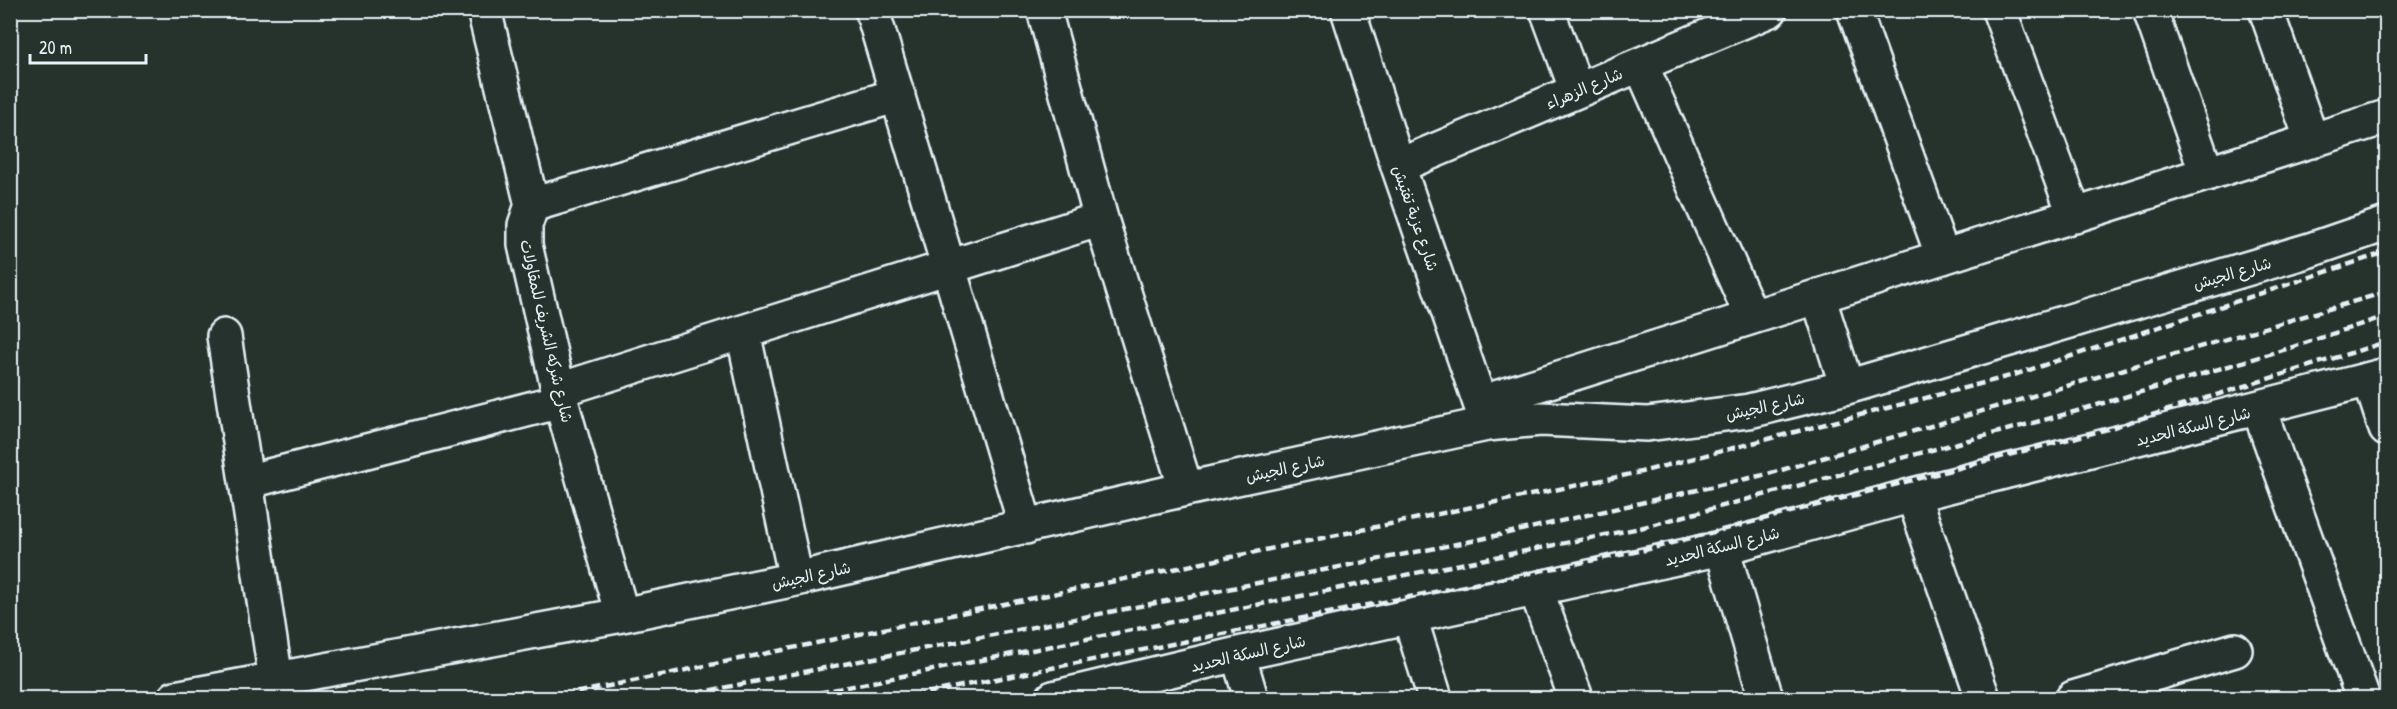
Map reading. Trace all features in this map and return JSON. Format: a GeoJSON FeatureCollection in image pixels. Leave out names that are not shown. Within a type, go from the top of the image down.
{"type":"FeatureCollection","features":[{"type":"Feature","properties":{"kind":"street","name":"شارع شركه الشريف للمقاولات"},"geometry":{"type":"LineString","coordinates":[[484,10],[532,204],[525,225],[525,245],[560,395],[622,615]]}},
{"type":"Feature","properties":{"kind":"street"},"geometry":{"type":"LineString","coordinates":[[872,10],[1026,527]]}},
{"type":"Feature","properties":{"kind":"street"},"geometry":{"type":"LineString","coordinates":[[1044,10],[1101,219],[1186,489]]}},
{"type":"Feature","properties":{"kind":"street","name":"شارع عزبة تفتيش"},"geometry":{"type":"LineString","coordinates":[[1348,10],[1398,166],[1484,413]]}},
{"type":"Feature","properties":{"kind":"street"},"geometry":{"type":"LineString","coordinates":[[1547,10],[1577,91]]}},
{"type":"Feature","properties":{"kind":"street","name":"شارع الزهراء"},"geometry":{"type":"LineString","coordinates":[[1398,166],[1770,10]]}},
{"type":"Feature","properties":{"kind":"street"},"geometry":{"type":"LineString","coordinates":[[1854,10],[1943,257]]}},
{"type":"Feature","properties":{"kind":"street"},"geometry":{"type":"LineString","coordinates":[[1999,10],[2075,216]]}},
{"type":"Feature","properties":{"kind":"street"},"geometry":{"type":"LineString","coordinates":[[2150,10],[2207,174]]}},
{"type":"Feature","properties":{"kind":"street"},"geometry":{"type":"LineString","coordinates":[[2266,10],[2312,141]]}},
{"type":"Feature","properties":{"kind":"street"},"geometry":{"type":"LineString","coordinates":[[1641,64],[1752,317]]}},
{"type":"Feature","properties":{"kind":"street"},"geometry":{"type":"LineString","coordinates":[[532,204],[898,95]]}},
{"type":"Feature","properties":{"kind":"street"},"geometry":{"type":"LineString","coordinates":[[1484,413],[1752,317],[2386,117]]}},
{"type":"Feature","properties":{"kind":"street"},"geometry":{"type":"LineString","coordinates":[[246,482],[560,395],[743,332],[1101,219]]}},
{"type":"Feature","properties":{"kind":"street","name":"شارع الجيش"},"geometry":{"type":"LineString","coordinates":[[175,699],[622,615],[796,579],[1186,489],[1484,413],[1541,419],[1647,424],[1749,411],[1847,387],[2310,250],[2386,224]]}},
{"type":"Feature","properties":{"kind":"street"},"geometry":{"type":"LineString","coordinates":[[1818,296],[1847,387]]}},
{"type":"Feature","properties":{"kind":"street"},"geometry":{"type":"LineString","coordinates":[[743,332],[796,579]]}},
{"type":"Feature","properties":{"kind":"street"},"geometry":{"type":"LineString","coordinates":[[224,336],[276,680]]}},
{"type":"Feature","properties":{"kind":"street"},"geometry":{"type":"LineString","coordinates":[[2378,378],[2386,429]]}},
{"type":"Feature","properties":{"kind":"street","name":"شارع السكة الحديد"},"geometry":{"type":"LineString","coordinates":[[1053,699],[1238,654],[1722,548],[1912,495],[2378,378]]}},
{"type":"Feature","properties":{"kind":"street"},"geometry":{"type":"LineString","coordinates":[[2259,409],[2363,699]]}},
{"type":"Feature","properties":{"kind":"street"},"geometry":{"type":"LineString","coordinates":[[1912,495],[1983,699]]}},
{"type":"Feature","properties":{"kind":"street"},"geometry":{"type":"LineString","coordinates":[[1722,548],[1766,699]]}},
{"type":"Feature","properties":{"kind":"street"},"geometry":{"type":"LineString","coordinates":[[1536,590],[1576,699]]}},
{"type":"Feature","properties":{"kind":"street"},"geometry":{"type":"LineString","coordinates":[[1410,618],[1435,699]]}},
{"type":"Feature","properties":{"kind":"street"},"geometry":{"type":"LineString","coordinates":[[2073,699],[2235,650]]}},
{"type":"Feature","properties":{"kind":"street"},"geometry":{"type":"LineString","coordinates":[[1238,654],[1251,699]]}},
{"type":"Feature","properties":{"kind":"railway"},"geometry":{"type":"LineString","coordinates":[[551,698],[1641,472],[2014,375],[2386,252]]}},
{"type":"Feature","properties":{"kind":"railway"},"geometry":{"type":"LineString","coordinates":[[671,698],[1477,540],[1768,474],[2386,292]]}},
{"type":"Feature","properties":{"kind":"railway"},"geometry":{"type":"LineString","coordinates":[[793,698],[1640,528],[2070,413],[2293,347],[2386,316]]}},
{"type":"Feature","properties":{"kind":"railway"},"geometry":{"type":"LineString","coordinates":[[901,698],[1645,550],[2104,430],[2386,342]]}}]}
